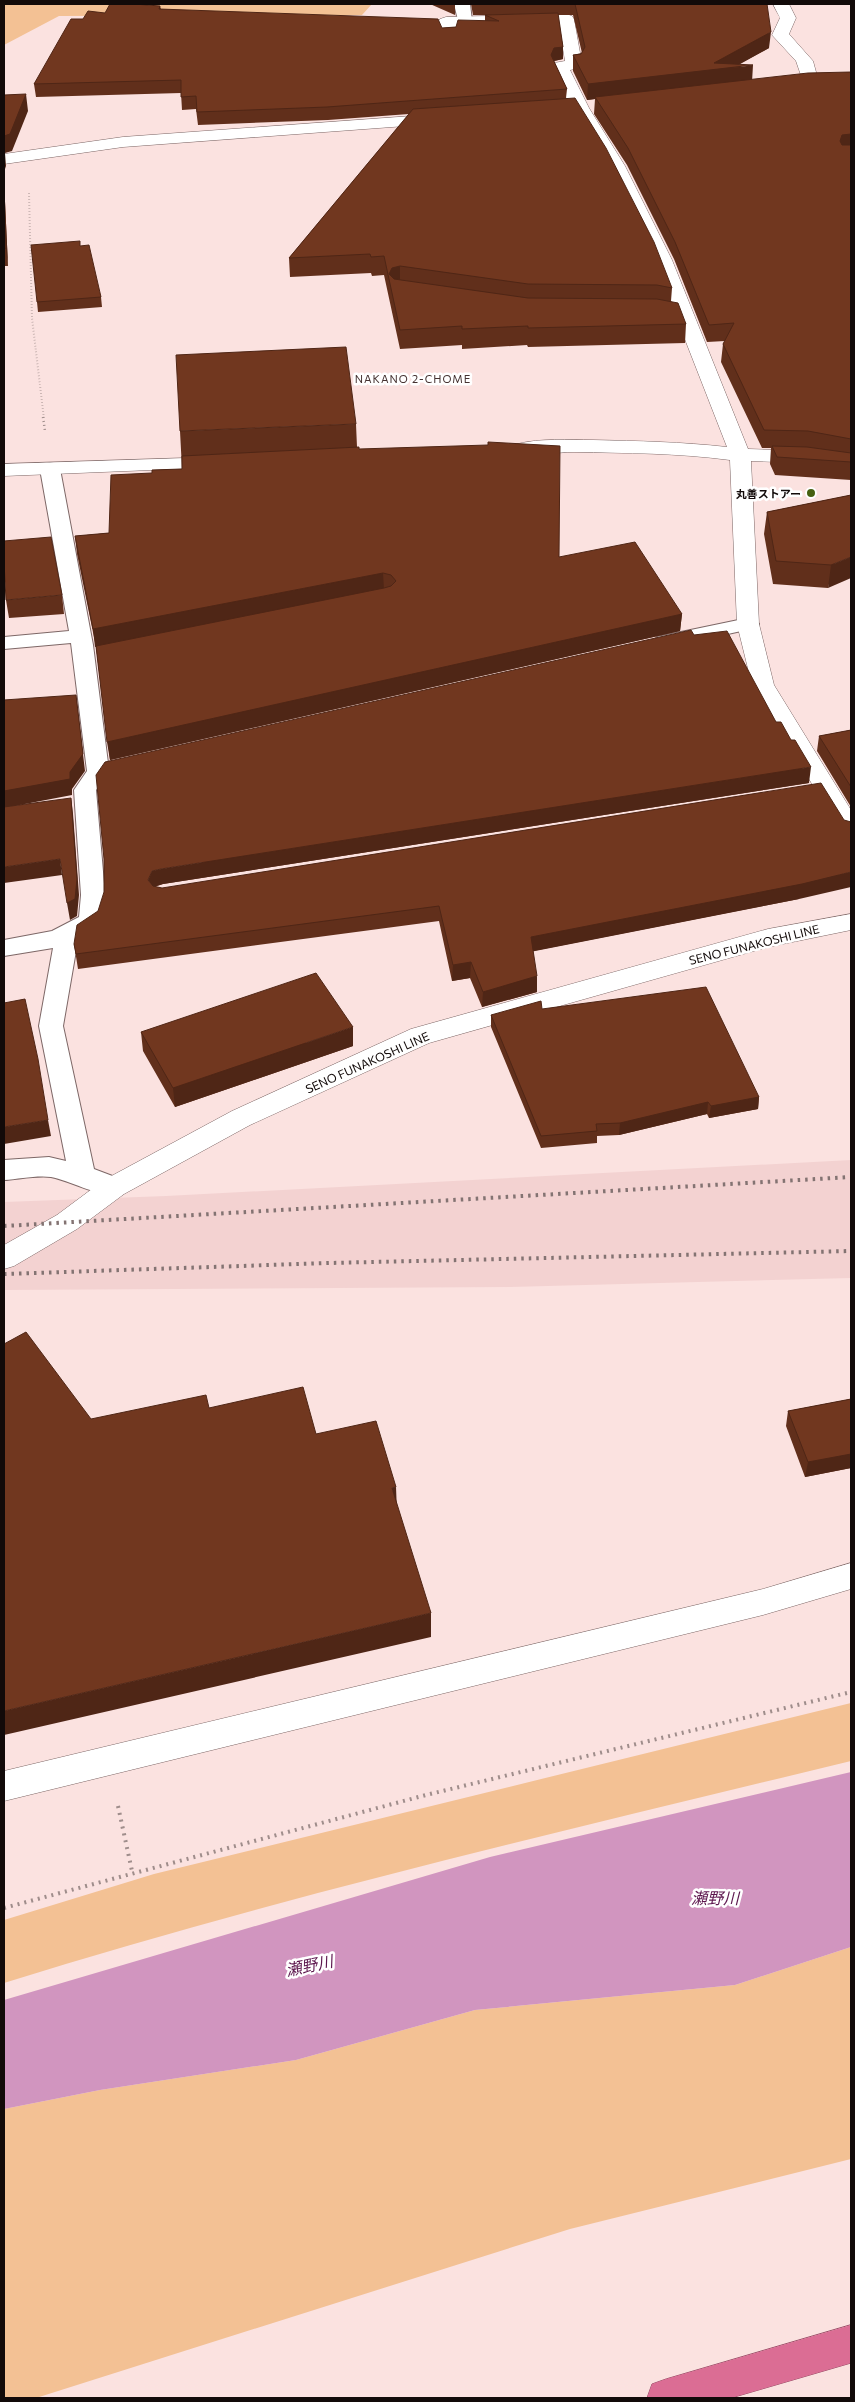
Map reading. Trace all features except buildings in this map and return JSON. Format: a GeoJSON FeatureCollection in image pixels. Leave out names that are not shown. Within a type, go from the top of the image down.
{"type":"FeatureCollection","features":[{"type":"Feature","properties":{"kind":"highway"},"geometry":{"type":"LineString","coordinates":[[666,2398],[851,2344]]}},
{"type":"Feature","properties":{"kind":"street"},"geometry":{"type":"LineString","coordinates":[[781,4],[788,18],[780,35],[805,59],[809,68],[811,83]]}},
{"type":"Feature","properties":{"kind":"street"},"geometry":{"type":"LineString","coordinates":[[448,36],[446,22],[566,19],[574,64],[560,67],[580,108],[616,166],[663,260],[740,455],[748,624],[763,685],[817,790],[851,829]]}},
{"type":"Feature","properties":{"kind":"street"},"geometry":{"type":"LineString","coordinates":[[561,110],[600,106]]}},
{"type":"Feature","properties":{"kind":"street"},"geometry":{"type":"LineString","coordinates":[[4,159],[29,158],[123,142],[454,118]]}},
{"type":"Feature","properties":{"kind":"street"},"geometry":{"type":"LineString","coordinates":[[501,449],[558,446],[684,448],[740,455],[805,457],[851,462]]}},
{"type":"Feature","properties":{"kind":"street"},"geometry":{"type":"LineString","coordinates":[[4,470],[237,462]]}},
{"type":"Feature","properties":{"kind":"street","name":"SENO FUNAKOSHI LINE"},"geometry":{"type":"LineString","coordinates":[[4,1258],[67,1222],[114,1187],[241,1118],[420,1036],[489,1015],[768,938],[851,922]]}},
{"type":"Feature","properties":{"kind":"street"},"geometry":{"type":"LineString","coordinates":[[4,1786],[763,1602],[851,1576]]}},
{"type":"Feature","properties":{"kind":"lane"},"geometry":{"type":"LineString","coordinates":[[462,4],[464,21]]}},
{"type":"Feature","properties":{"kind":"lane"},"geometry":{"type":"LineString","coordinates":[[663,312],[686,318]]}},
{"type":"Feature","properties":{"kind":"lane"},"geometry":{"type":"LineString","coordinates":[[4,948],[51,942],[67,936],[90,920],[93,895],[77,804],[85,790],[107,769],[93,656],[80,636],[50,468]]}},
{"type":"Feature","properties":{"kind":"lane"},"geometry":{"type":"LineString","coordinates":[[642,647],[748,624]]}},
{"type":"Feature","properties":{"kind":"lane"},"geometry":{"type":"LineString","coordinates":[[4,642],[80,636]]}},
{"type":"Feature","properties":{"kind":"lane"},"geometry":{"type":"LineString","coordinates":[[67,936],[51,1026],[82,1175]]}},
{"type":"Feature","properties":{"kind":"lane"},"geometry":{"type":"LineString","coordinates":[[4,1170],[49,1167],[82,1175],[114,1187]]}},
{"type":"Feature","properties":{"kind":"path"},"geometry":{"type":"LineString","coordinates":[[29,158],[32,318],[50,468]]}},
{"type":"Feature","properties":{"kind":"path"},"geometry":{"type":"LineString","coordinates":[[4,1908],[132,1871],[597,1751],[851,1692]]}},
{"type":"Feature","properties":{"kind":"path"},"geometry":{"type":"LineString","coordinates":[[107,1761],[132,1871]]}},
{"type":"Feature","properties":{"kind":"shaded area"},"geometry":{"type":"Polygon","coordinates":[[[4,4],[372,4],[362,15],[59,16],[4,45],[4,4]]]}},
{"type":"Feature","properties":{"kind":"shaded area"},"geometry":{"type":"Polygon","coordinates":[[[851,1160],[851,1278],[510,1287],[4,1290],[4,1202],[166,1196],[851,1160]]]}},
{"type":"Feature","properties":{"kind":"shaded area"},"geometry":{"type":"Polygon","coordinates":[[[851,1703],[851,1761],[426,1865],[214,1921],[4,1983],[4,1920],[154,1874],[851,1703]]]}},
{"type":"Feature","properties":{"kind":"shaded area"},"geometry":{"type":"Polygon","coordinates":[[[851,1947],[851,2159],[570,2229],[36,2398],[4,2398],[4,2109],[100,2090],[296,2060],[475,2010],[735,1985],[851,1947]]]}},
{"type":"Feature","properties":{"kind":"water","name":"瀬野川"},"geometry":{"type":"Polygon","coordinates":[[[851,1772],[851,1947],[735,1985],[475,2010],[296,2060],[100,2090],[4,2109],[4,2000],[490,1857],[851,1772]]]}},
{"type":"Feature","properties":{"kind":"railway"},"geometry":{"type":"LineString","coordinates":[[4,1226],[851,1177]]}},
{"type":"Feature","properties":{"kind":"railway"},"geometry":{"type":"LineString","coordinates":[[4,1274],[329,1263],[851,1251]]}},
{"type":"Feature","properties":{"kind":"place","name":"丸善ストアー"},"geometry":{"type":"Point","coordinates":[811,493]}},
{"type":"Feature","properties":{"kind":"district","name":"NAKANO 2-CHOME"},"geometry":{"type":"Point","coordinates":[413,378]}}]}
